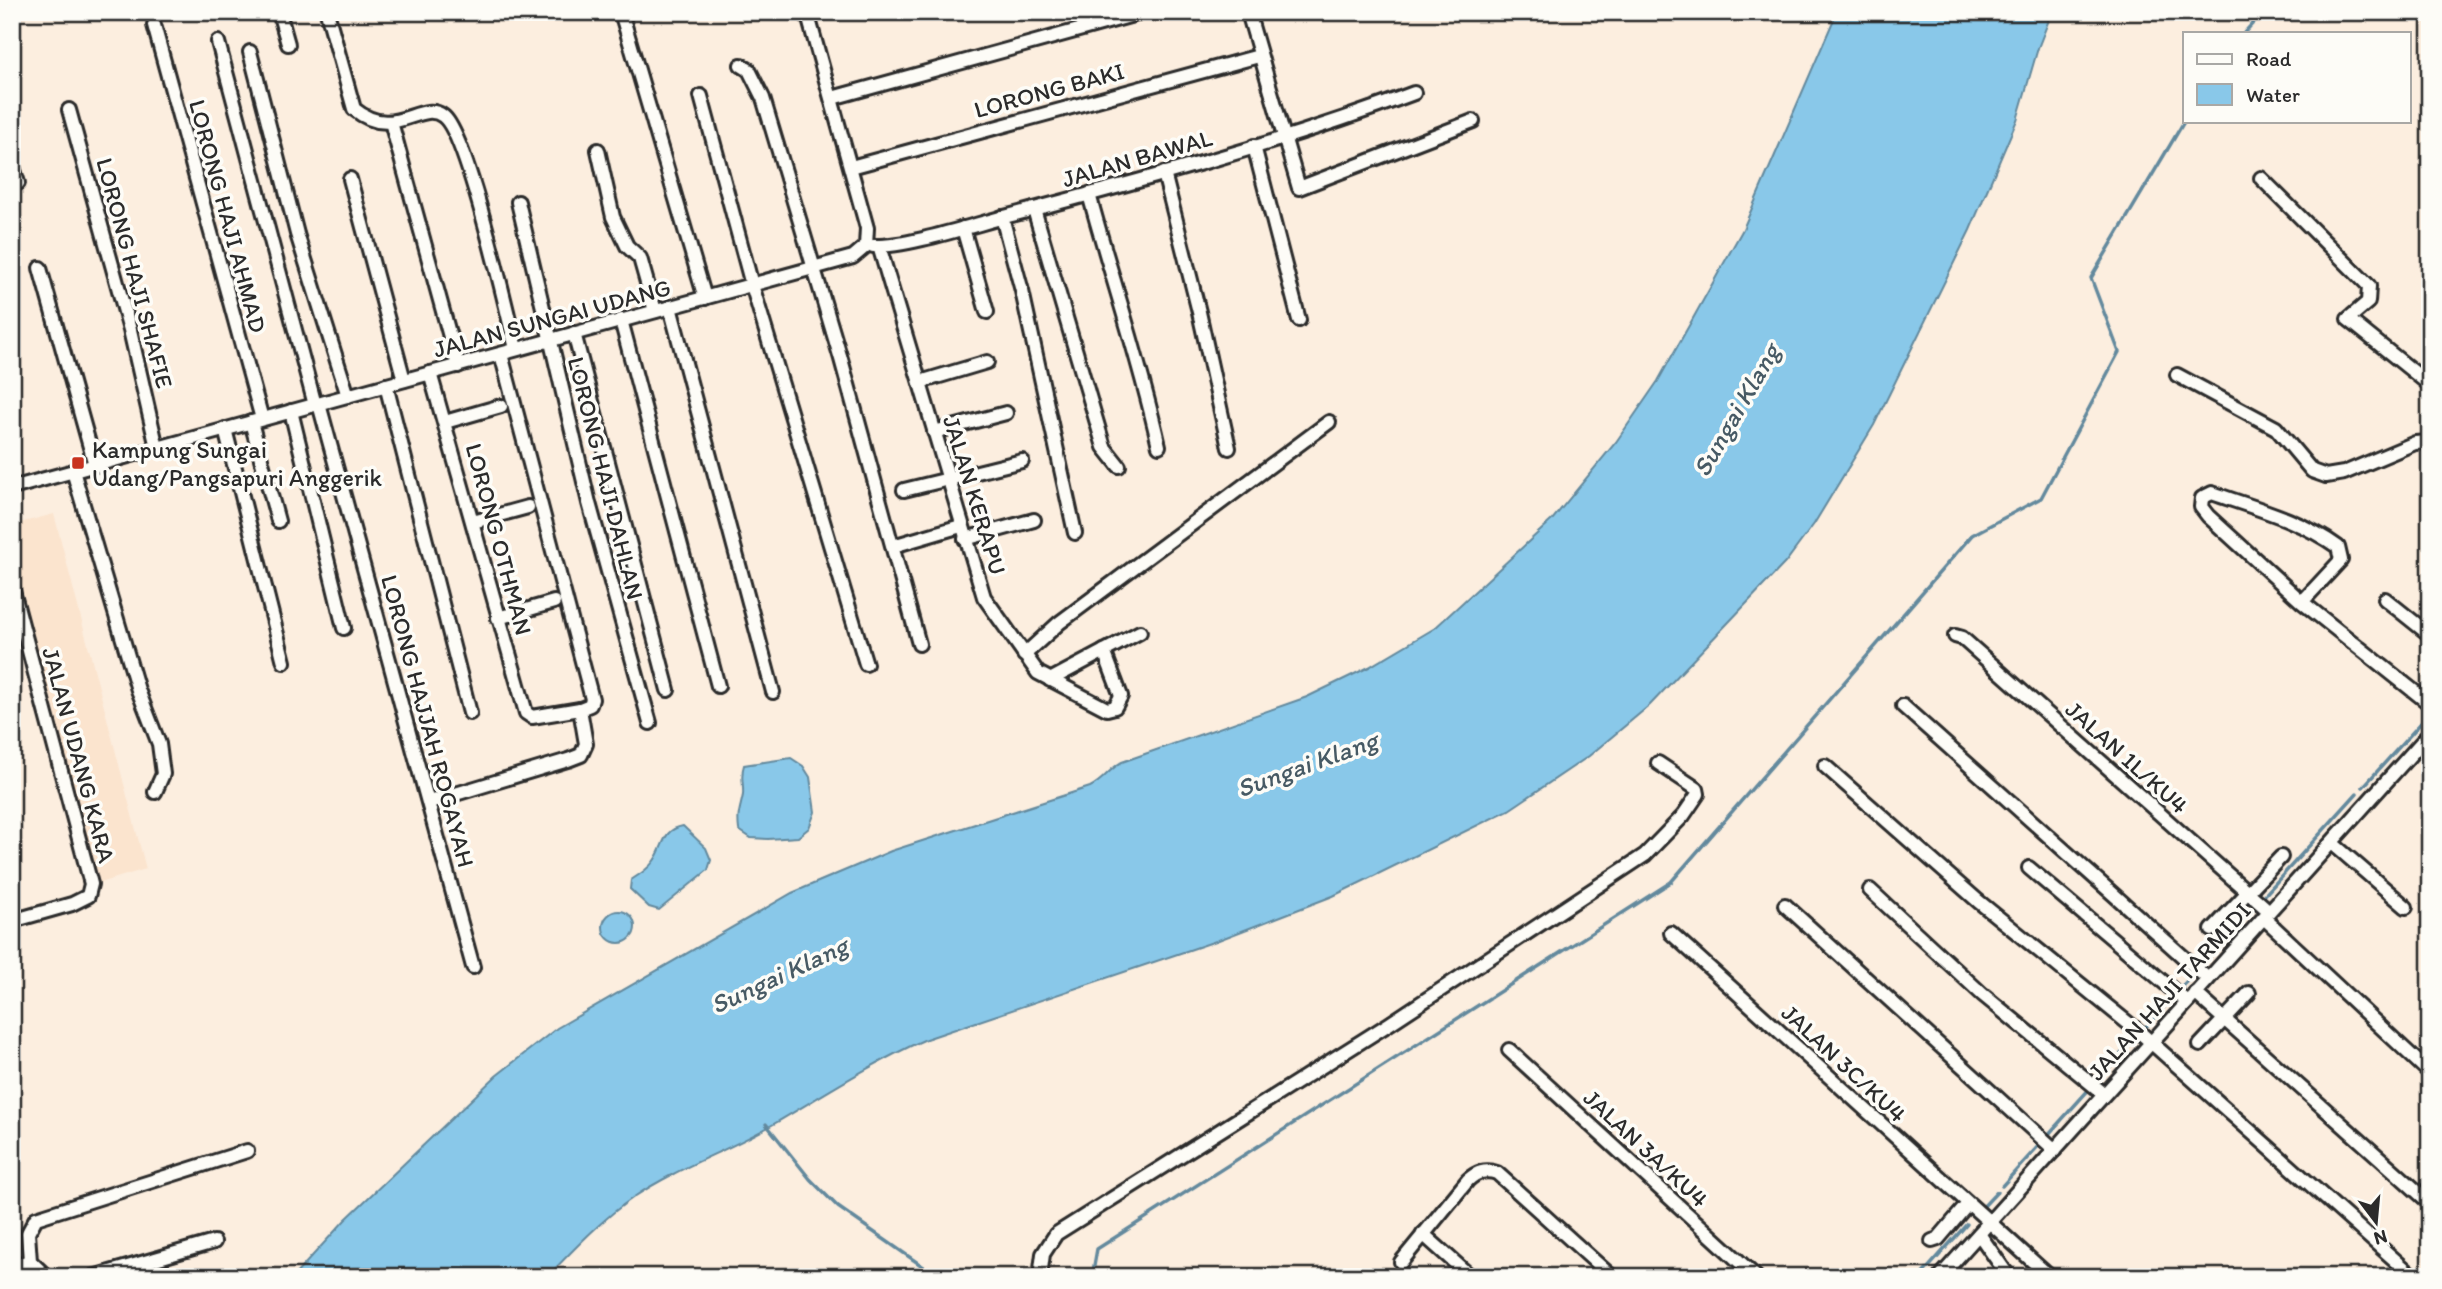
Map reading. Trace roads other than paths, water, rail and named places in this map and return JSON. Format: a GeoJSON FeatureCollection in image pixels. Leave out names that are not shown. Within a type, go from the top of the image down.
{"type":"FeatureCollection","features":[{"type":"Feature","properties":{"kind":"street"},"geometry":{"type":"LineString","coordinates":[[279,12],[288,44]]}},
{"type":"Feature","properties":{"kind":"street"},"geometry":{"type":"LineString","coordinates":[[327,12],[354,109],[379,124],[432,112],[443,116],[452,126],[460,141],[516,349]]}},
{"type":"Feature","properties":{"kind":"street"},"geometry":{"type":"LineString","coordinates":[[621,12],[705,298]]}},
{"type":"Feature","properties":{"kind":"street"},"geometry":{"type":"LineString","coordinates":[[807,12],[872,246]]}},
{"type":"Feature","properties":{"kind":"street"},"geometry":{"type":"LineString","coordinates":[[832,98],[1143,12]]}},
{"type":"Feature","properties":{"kind":"street"},"geometry":{"type":"LineString","coordinates":[[1248,12],[1299,188],[1473,121]]}},
{"type":"Feature","properties":{"kind":"street","name":"LORONG HAJI AHMAD"},"geometry":{"type":"LineString","coordinates":[[154,24],[257,421],[278,521]]}},
{"type":"Feature","properties":{"kind":"street"},"geometry":{"type":"LineString","coordinates":[[218,42],[317,404]]}},
{"type":"Feature","properties":{"kind":"street"},"geometry":{"type":"LineString","coordinates":[[250,52],[297,234],[348,396]]}},
{"type":"Feature","properties":{"kind":"street","name":"LORONG BAKI"},"geometry":{"type":"LineString","coordinates":[[851,167],[1259,56]]}},
{"type":"Feature","properties":{"kind":"street"},"geometry":{"type":"LineString","coordinates":[[741,65],[749,70],[763,98],[811,268],[841,359],[919,644]]}},
{"type":"Feature","properties":{"kind":"street","name":"JALAN BAWAL"},"geometry":{"type":"LineString","coordinates":[[872,246],[964,228],[1164,173],[1363,114],[1414,93]]}},
{"type":"Feature","properties":{"kind":"street"},"geometry":{"type":"LineString","coordinates":[[701,96],[752,285],[866,664]]}},
{"type":"Feature","properties":{"kind":"street","name":"LORONG HAJI SHAFIE"},"geometry":{"type":"LineString","coordinates":[[69,110],[130,330],[157,448]]}},
{"type":"Feature","properties":{"kind":"street"},"geometry":{"type":"LineString","coordinates":[[391,122],[458,366]]}},
{"type":"Feature","properties":{"kind":"street"},"geometry":{"type":"LineString","coordinates":[[1254,146],[1299,320]]}},
{"type":"Feature","properties":{"kind":"street"},"geometry":{"type":"LineString","coordinates":[[598,150],[613,217],[628,246],[640,258],[655,311]]}},
{"type":"Feature","properties":{"kind":"street"},"geometry":{"type":"LineString","coordinates":[[12,164],[18,183]]}},
{"type":"Feature","properties":{"kind":"street"},"geometry":{"type":"LineString","coordinates":[[1164,173],[1199,312],[1229,449]]}},
{"type":"Feature","properties":{"kind":"street"},"geometry":{"type":"LineString","coordinates":[[2261,178],[2369,286],[2368,302],[2348,319],[2430,385]]}},
{"type":"Feature","properties":{"kind":"street"},"geometry":{"type":"LineString","coordinates":[[350,179],[404,380]]}},
{"type":"Feature","properties":{"kind":"street"},"geometry":{"type":"LineString","coordinates":[[1089,194],[1128,337],[1140,364],[1159,446]]}},
{"type":"Feature","properties":{"kind":"street","name":"LORONG HAJI DAHLAN"},"geometry":{"type":"LineString","coordinates":[[518,202],[549,340],[609,579],[650,723]]}},
{"type":"Feature","properties":{"kind":"street"},"geometry":{"type":"LineString","coordinates":[[1034,209],[1104,447],[1119,466]]}},
{"type":"Feature","properties":{"kind":"street"},"geometry":{"type":"LineString","coordinates":[[1002,217],[1022,291],[1075,533]]}},
{"type":"Feature","properties":{"kind":"street"},"geometry":{"type":"LineString","coordinates":[[964,228],[987,312]]}},
{"type":"Feature","properties":{"kind":"street","name":"JALAN SUNGAI UDANG"},"geometry":{"type":"LineString","coordinates":[[12,488],[853,257],[872,246]]}},
{"type":"Feature","properties":{"kind":"street","name":"JALAN KERAPU"},"geometry":{"type":"LineString","coordinates":[[872,246],[920,382],[984,597],[998,621],[1038,673],[1101,709],[1115,707],[1121,696],[1104,651]]}},
{"type":"Feature","properties":{"kind":"street"},"geometry":{"type":"LineString","coordinates":[[40,268],[95,465]]}},
{"type":"Feature","properties":{"kind":"street"},"geometry":{"type":"LineString","coordinates":[[670,307],[773,692]]}},
{"type":"Feature","properties":{"kind":"street"},"geometry":{"type":"LineString","coordinates":[[621,320],[718,686]]}},
{"type":"Feature","properties":{"kind":"street"},"geometry":{"type":"LineString","coordinates":[[574,334],[668,690]]}},
{"type":"Feature","properties":{"kind":"street"},"geometry":{"type":"LineString","coordinates":[[429,802],[581,755],[586,744],[580,709],[590,705],[592,699],[501,354]]}},
{"type":"Feature","properties":{"kind":"street"},"geometry":{"type":"LineString","coordinates":[[920,382],[988,362]]}},
{"type":"Feature","properties":{"kind":"street","name":"LORONG OTHMAN"},"geometry":{"type":"LineString","coordinates":[[430,373],[528,716],[580,709]]}},
{"type":"Feature","properties":{"kind":"street"},"geometry":{"type":"LineString","coordinates":[[2177,375],[2276,428],[2312,471],[2326,476],[2344,473],[2415,443],[2430,442]]}},
{"type":"Feature","properties":{"kind":"street"},"geometry":{"type":"LineString","coordinates":[[386,385],[470,713]]}},
{"type":"Feature","properties":{"kind":"street","name":"LORONG HAJJAH ROGAYAH"},"geometry":{"type":"LineString","coordinates":[[317,404],[473,967]]}},
{"type":"Feature","properties":{"kind":"street"},"geometry":{"type":"LineString","coordinates":[[445,422],[501,406]]}},
{"type":"Feature","properties":{"kind":"street"},"geometry":{"type":"LineString","coordinates":[[291,411],[344,628]]}},
{"type":"Feature","properties":{"kind":"street"},"geometry":{"type":"LineString","coordinates":[[934,432],[1006,413]]}},
{"type":"Feature","properties":{"kind":"street"},"geometry":{"type":"LineString","coordinates":[[1020,651],[1329,422]]}},
{"type":"Feature","properties":{"kind":"street"},"geometry":{"type":"LineString","coordinates":[[225,429],[284,662]]}},
{"type":"Feature","properties":{"kind":"street"},"geometry":{"type":"LineString","coordinates":[[904,489],[1022,461]]}},
{"type":"Feature","properties":{"kind":"street"},"geometry":{"type":"LineString","coordinates":[[73,471],[138,690],[159,744],[163,774],[155,792]]}},
{"type":"Feature","properties":{"kind":"street"},"geometry":{"type":"LineString","coordinates":[[2302,602],[2340,560],[2338,547],[2317,532],[2282,518],[2212,493],[2202,498],[2201,508],[2208,516],[2302,602],[2429,704]]}},
{"type":"Feature","properties":{"kind":"street"},"geometry":{"type":"LineString","coordinates":[[473,522],[528,507]]}},
{"type":"Feature","properties":{"kind":"street"},"geometry":{"type":"LineString","coordinates":[[893,546],[1034,520]]}},
{"type":"Feature","properties":{"kind":"street","name":"JALAN UDANG KARA"},"geometry":{"type":"LineString","coordinates":[[12,587],[91,884],[88,896],[72,904],[12,921]]}},
{"type":"Feature","properties":{"kind":"street"},"geometry":{"type":"LineString","coordinates":[[2385,599],[2430,635]]}},
{"type":"Feature","properties":{"kind":"street"},"geometry":{"type":"LineString","coordinates":[[498,618],[554,602]]}},
{"type":"Feature","properties":{"kind":"street"},"geometry":{"type":"LineString","coordinates":[[1049,680],[1140,632]]}},
{"type":"Feature","properties":{"kind":"street","name":"JALAN 1L/KU4"},"geometry":{"type":"LineString","coordinates":[[1955,636],[1971,647],[2249,893],[2266,914],[2430,1073]]}},
{"type":"Feature","properties":{"kind":"street"},"geometry":{"type":"LineString","coordinates":[[1903,706],[2208,979]]}},
{"type":"Feature","properties":{"kind":"street","name":"JALAN HAJI TARMIDI"},"geometry":{"type":"LineString","coordinates":[[1940,1277],[2055,1150],[2101,1091],[2150,1043],[2430,733]]}},
{"type":"Feature","properties":{"kind":"street"},"geometry":{"type":"LineString","coordinates":[[1040,1277],[1043,1254],[1056,1234],[1389,1024],[1645,855],[1684,816],[1698,794],[1697,789],[1658,763]]}},
{"type":"Feature","properties":{"kind":"street"},"geometry":{"type":"LineString","coordinates":[[1825,766],[1978,901],[2150,1043],[2414,1277]]}},
{"type":"Feature","properties":{"kind":"street"},"geometry":{"type":"LineString","coordinates":[[2332,843],[2406,907]]}},
{"type":"Feature","properties":{"kind":"street"},"geometry":{"type":"LineString","coordinates":[[2212,930],[2281,857]]}},
{"type":"Feature","properties":{"kind":"street"},"geometry":{"type":"LineString","coordinates":[[2029,867],[2191,998],[2224,1017],[2430,1203]]}},
{"type":"Feature","properties":{"kind":"street"},"geometry":{"type":"LineString","coordinates":[[1870,890],[1982,994],[2101,1091]]}},
{"type":"Feature","properties":{"kind":"street"},"geometry":{"type":"LineString","coordinates":[[1785,905],[2055,1150]]}},
{"type":"Feature","properties":{"kind":"street","name":"JALAN 3C/KU4"},"geometry":{"type":"LineString","coordinates":[[1671,933],[1967,1205],[2050,1277]]}},
{"type":"Feature","properties":{"kind":"street"},"geometry":{"type":"LineString","coordinates":[[2200,1045],[2249,993]]}},
{"type":"Feature","properties":{"kind":"street","name":"JALAN 3A/KU4"},"geometry":{"type":"LineString","coordinates":[[1509,1050],[1755,1277]]}},
{"type":"Feature","properties":{"kind":"street"},"geometry":{"type":"LineString","coordinates":[[47,1277],[30,1262],[28,1233],[31,1224],[41,1214],[247,1151]]}},
{"type":"Feature","properties":{"kind":"street"},"geometry":{"type":"LineString","coordinates":[[1401,1262],[1468,1180],[1475,1174],[1490,1171],[1497,1173],[1612,1277]]}},
{"type":"Feature","properties":{"kind":"street"},"geometry":{"type":"LineString","coordinates":[[1932,1241],[1938,1239],[1967,1205]]}},
{"type":"Feature","properties":{"kind":"street"},"geometry":{"type":"LineString","coordinates":[[1423,1234],[1471,1277]]}},
{"type":"Feature","properties":{"kind":"street"},"geometry":{"type":"LineString","coordinates":[[1979,1234],[2009,1277]]}},
{"type":"Feature","properties":{"kind":"street"},"geometry":{"type":"LineString","coordinates":[[93,1277],[214,1242]]}},
{"type":"Feature","properties":{"kind":"street"},"geometry":{"type":"LineString","coordinates":[[12,1266],[30,1262]]}},
{"type":"Feature","properties":{"kind":"water","name":"Sungai Klang"},"geometry":{"type":"Polygon","coordinates":[[[1837,12],[2052,12],[2038,48],[2017,120],[1970,230],[1874,425],[1814,524],[1785,563],[1650,705],[1589,756],[1509,810],[1333,896],[1216,941],[906,1048],[772,1125],[667,1177],[634,1197],[578,1245],[547,1277],[293,1277],[345,1220],[496,1076],[557,1028],[792,893],[891,851],[1090,787],[1122,762],[1307,697],[1369,667],[1435,628],[1552,520],[1616,442],[1658,381],[1743,229],[1837,12]]]}},
{"type":"Feature","properties":{"kind":"water"},"geometry":{"type":"Polygon","coordinates":[[[791,758],[803,766],[810,777],[815,812],[809,828],[798,837],[751,838],[739,830],[744,765],[791,758]]]}},
{"type":"Feature","properties":{"kind":"water"},"geometry":{"type":"Polygon","coordinates":[[[683,826],[706,848],[711,860],[708,870],[659,910],[649,907],[630,889],[631,880],[651,865],[667,835],[683,826]]]}},
{"type":"Feature","properties":{"kind":"water"},"geometry":{"type":"Polygon","coordinates":[[[619,911],[631,915],[635,927],[631,939],[619,943],[607,939],[603,927],[607,915],[619,911]]]}},
{"type":"Feature","properties":{"kind":"waterway"},"geometry":{"type":"LineString","coordinates":[[2245,32],[2263,12]]}},
{"type":"Feature","properties":{"kind":"waterway"},"geometry":{"type":"LineString","coordinates":[[1092,1277],[1097,1249],[1671,882],[1972,535],[2041,498],[2119,352],[2091,278],[2184,122]]}},
{"type":"Feature","properties":{"kind":"waterway"},"geometry":{"type":"LineString","coordinates":[[2363,787],[2430,713]]}},
{"type":"Feature","properties":{"kind":"waterway"},"geometry":{"type":"LineString","coordinates":[[2262,898],[2357,793]]}},
{"type":"Feature","properties":{"kind":"waterway"},"geometry":{"type":"LineString","coordinates":[[2200,967],[2253,909]]}},
{"type":"Feature","properties":{"kind":"waterway"},"geometry":{"type":"LineString","coordinates":[[2178,990],[2194,974]]}},
{"type":"Feature","properties":{"kind":"waterway"},"geometry":{"type":"LineString","coordinates":[[2142,1031],[2174,996]]}},
{"type":"Feature","properties":{"kind":"waterway"},"geometry":{"type":"LineString","coordinates":[[2047,1136],[2138,1035]]}},
{"type":"Feature","properties":{"kind":"waterway"},"geometry":{"type":"LineString","coordinates":[[766,1124],[810,1179],[838,1207],[938,1277]]}},
{"type":"Feature","properties":{"kind":"waterway"},"geometry":{"type":"LineString","coordinates":[[2002,1186],[2041,1143]]}},
{"type":"Feature","properties":{"kind":"waterway"},"geometry":{"type":"LineString","coordinates":[[1980,1210],[1997,1192]]}},
{"type":"Feature","properties":{"kind":"waterway"},"geometry":{"type":"LineString","coordinates":[[1920,1277],[1967,1224]]}},
{"type":"Feature","properties":{"kind":"place","name":"Kampung Sungai Udang/Pangsapuri Anggerik"},"geometry":{"type":"Point","coordinates":[78,463]}}]}
